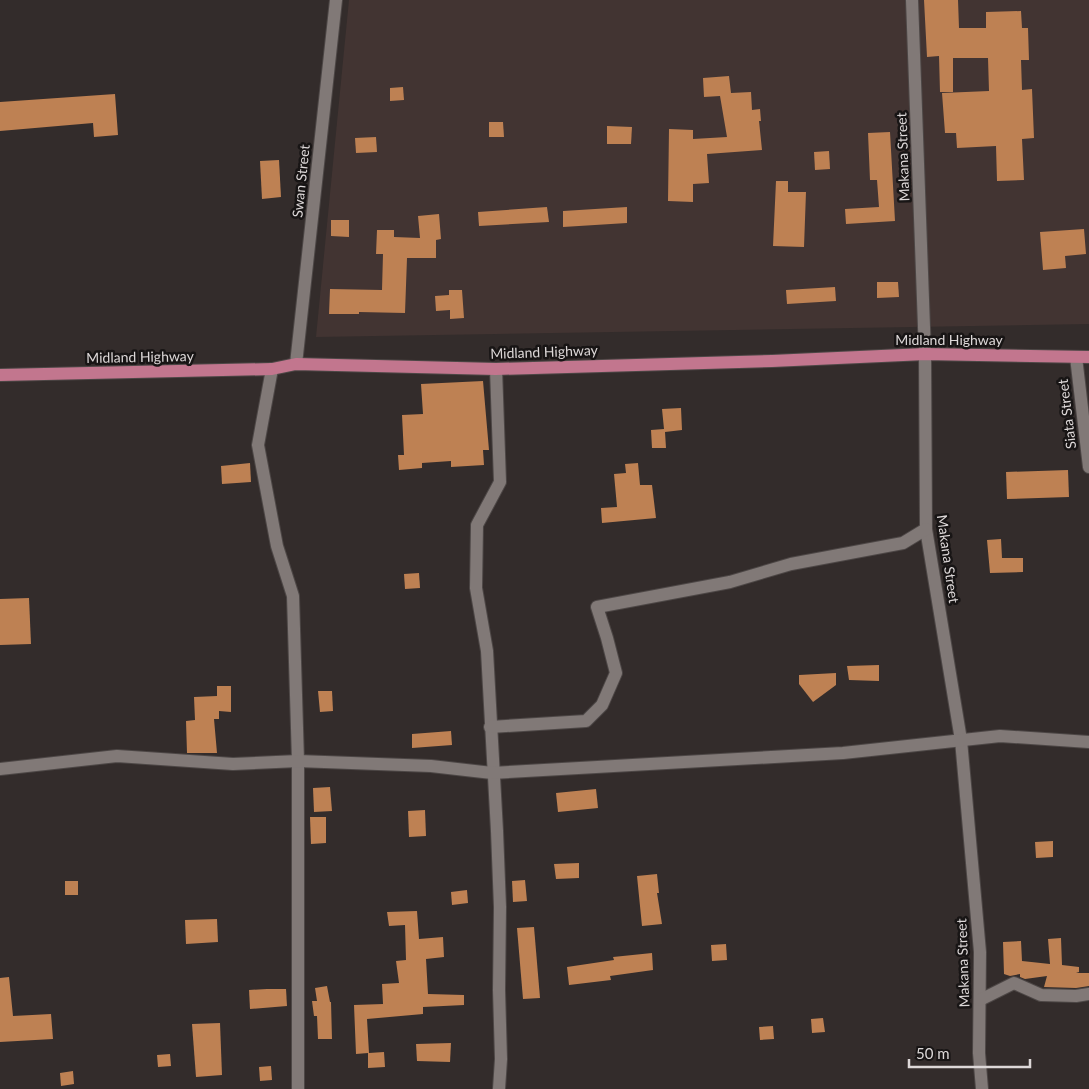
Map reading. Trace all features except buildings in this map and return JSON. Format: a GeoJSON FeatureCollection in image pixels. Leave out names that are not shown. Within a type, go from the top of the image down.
{"type":"FeatureCollection","features":[{"type":"Feature","properties":{"kind":"main road","name":"Midland Highway"},"geometry":{"type":"LineString","coordinates":[[0,376],[272,369],[296,364],[496,369],[772,361],[925,354],[1082,357]]}},
{"type":"Feature","properties":{"kind":"street","name":"Swan Street"},"geometry":{"type":"LineString","coordinates":[[296,364],[336,0]]}},
{"type":"Feature","properties":{"kind":"street","name":"Makana Street"},"geometry":{"type":"LineString","coordinates":[[912,0],[925,354],[926,529],[961,740],[980,952],[979,1052],[982,1089]]}},
{"type":"Feature","properties":{"kind":"street","name":"Siata Street"},"geometry":{"type":"LineString","coordinates":[[1082,357],[1089,467]]}},
{"type":"Feature","properties":{"kind":"street"},"geometry":{"type":"LineString","coordinates":[[272,369],[258,445],[277,546],[293,596],[298,761],[298,1089]]}},
{"type":"Feature","properties":{"kind":"street"},"geometry":{"type":"LineString","coordinates":[[496,369],[500,482],[477,525],[476,588],[487,651],[500,907],[499,990],[502,1059],[499,1089]]}},
{"type":"Feature","properties":{"kind":"street"},"geometry":{"type":"LineString","coordinates":[[490,727],[586,721],[602,705],[616,673],[597,607],[730,582],[790,564],[903,543],[926,529]]}},
{"type":"Feature","properties":{"kind":"street"},"geometry":{"type":"LineString","coordinates":[[0,769],[117,756],[233,764],[298,761],[430,766],[492,773],[843,753],[1000,736],[1089,742]]}},
{"type":"Feature","properties":{"kind":"street"},"geometry":{"type":"LineString","coordinates":[[980,1000],[1014,983],[1041,995],[1076,996],[1089,994]]}},
{"type":"Feature","properties":{"kind":"shaded area"},"geometry":{"type":"Polygon","coordinates":[[[349,0],[1089,0],[1089,324],[316,337],[349,0]]]}}]}
